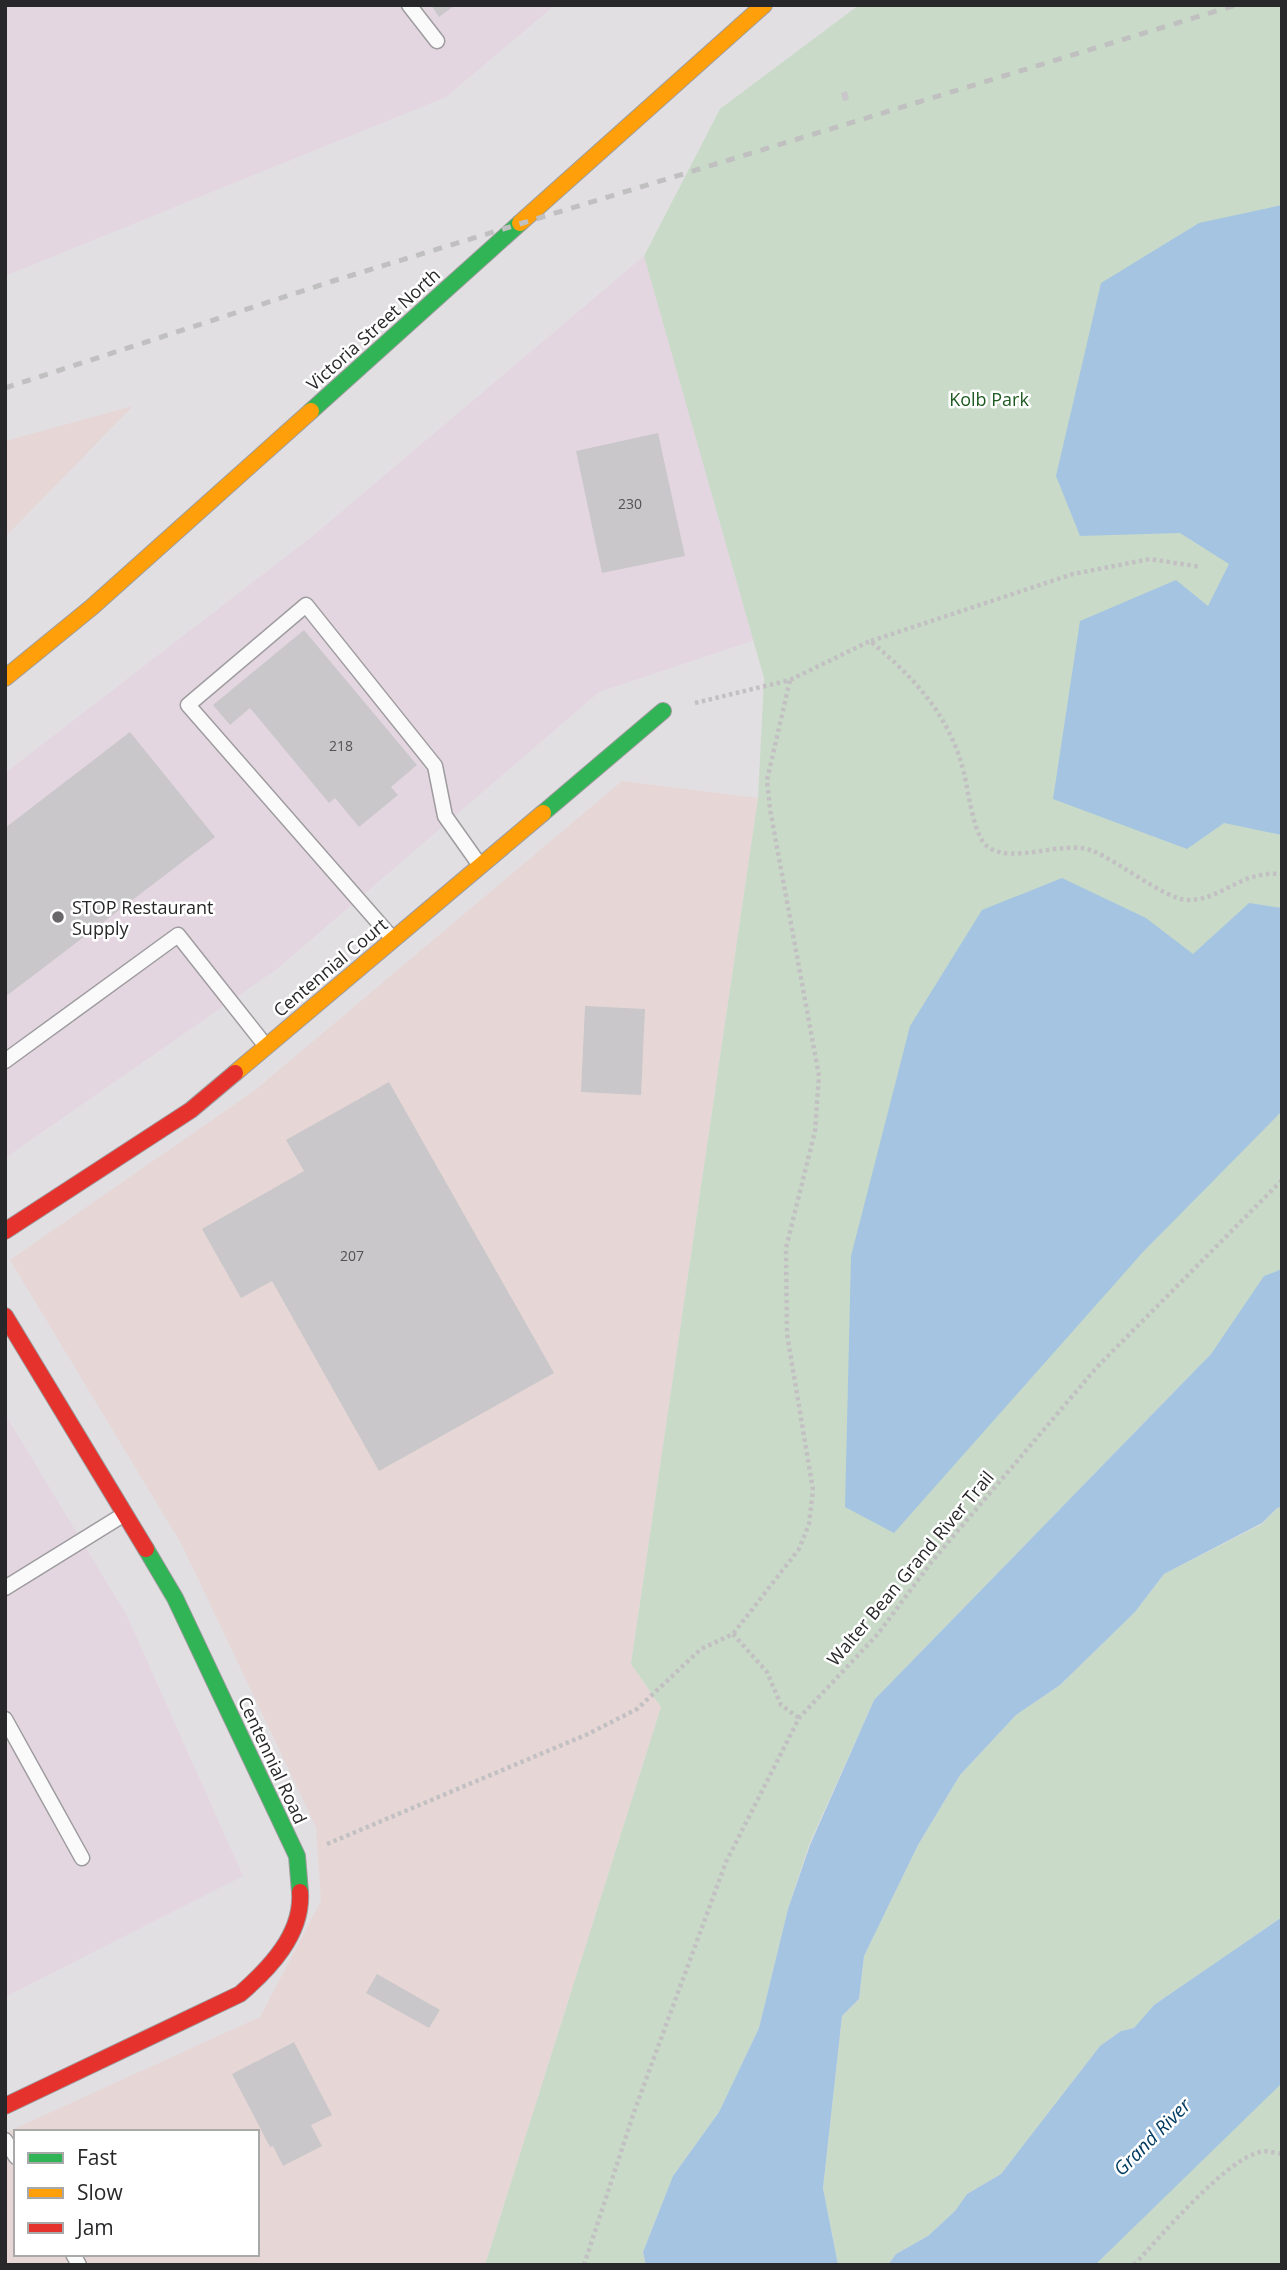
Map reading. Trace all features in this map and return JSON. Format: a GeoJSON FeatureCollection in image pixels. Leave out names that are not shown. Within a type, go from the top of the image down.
{"type":"FeatureCollection","features":[{"type":"Feature","properties":{"kind":"street","name":"Victoria Street North"},"geometry":{"type":"LineString","coordinates":[[5,678],[92,607],[764,5]]}},
{"type":"Feature","properties":{"kind":"street","name":"Centennial Court"},"geometry":{"type":"LineString","coordinates":[[5,1231],[191,1110],[663,711]]}},
{"type":"Feature","properties":{"kind":"street","name":"Centennial Road"},"geometry":{"type":"LineString","coordinates":[[5,1316],[175,1598],[297,1856],[301,1906],[289,1937],[270,1969],[240,1994],[5,2106]]}},
{"type":"Feature","properties":{"kind":"lane"},"geometry":{"type":"LineString","coordinates":[[409,5],[437,41]]}},
{"type":"Feature","properties":{"kind":"lane"},"geometry":{"type":"LineString","coordinates":[[393,939],[188,705],[306,605],[435,766],[445,816],[480,866]]}},
{"type":"Feature","properties":{"kind":"lane"},"geometry":{"type":"LineString","coordinates":[[5,1061],[178,935],[266,1046]]}},
{"type":"Feature","properties":{"kind":"lane"},"geometry":{"type":"LineString","coordinates":[[5,1588],[124,1514]]}},
{"type":"Feature","properties":{"kind":"lane"},"geometry":{"type":"LineString","coordinates":[[5,1719],[82,1858]]}},
{"type":"Feature","properties":{"kind":"path"},"geometry":{"type":"LineString","coordinates":[[663,711],[790,680],[870,641],[1073,574],[1150,559],[1200,567]]}},
{"type":"Feature","properties":{"kind":"path"},"geometry":{"type":"LineString","coordinates":[[870,641],[904,668],[943,716],[963,769],[977,830],[986,846],[1002,853],[1090,849],[1184,900],[1206,899],[1247,877],[1266,872],[1282,874]]}},
{"type":"Feature","properties":{"kind":"path"},"geometry":{"type":"LineString","coordinates":[[297,1856],[588,1734],[637,1709],[701,1649],[733,1634],[799,1549],[809,1524],[813,1490],[787,1334],[786,1248],[815,1131],[819,1076],[767,780],[790,680]]}},
{"type":"Feature","properties":{"kind":"path","name":"Walter Bean Grand River Trail"},"geometry":{"type":"LineString","coordinates":[[584,2265],[634,2112],[726,1862],[799,1718],[877,1635],[933,1560],[1097,1367],[1282,1180]]}},
{"type":"Feature","properties":{"kind":"path"},"geometry":{"type":"LineString","coordinates":[[733,1634],[767,1672],[781,1705],[799,1718]]}},
{"type":"Feature","properties":{"kind":"path"},"geometry":{"type":"LineString","coordinates":[[1134,2265],[1226,2173],[1250,2156],[1263,2151],[1282,2154]]}},
{"type":"Feature","properties":{"kind":"shaded area"},"geometry":{"type":"Polygon","coordinates":[[[5,5],[555,5],[446,97],[5,276],[5,5]]]}},
{"type":"Feature","properties":{"kind":"shaded area"},"geometry":{"type":"Polygon","coordinates":[[[644,256],[761,638],[599,692],[277,969],[5,1158],[5,773],[314,535],[644,256]]]}},
{"type":"Feature","properties":{"kind":"shaded area"},"geometry":{"type":"Polygon","coordinates":[[[133,406],[5,537],[5,441],[133,406]]]}},
{"type":"Feature","properties":{"kind":"shaded area"},"geometry":{"type":"Polygon","coordinates":[[[622,781],[758,798],[631,1664],[661,1707],[485,2265],[5,2265],[5,2133],[260,2017],[321,1901],[316,1827],[182,1545],[10,1260],[254,1091],[622,781]]]}},
{"type":"Feature","properties":{"kind":"shaded area"},"geometry":{"type":"Polygon","coordinates":[[[5,1414],[127,1616],[243,1876],[5,1997],[5,1414]]]}},
{"type":"Feature","properties":{"kind":"green space","name":"Kolb Park"},"geometry":{"type":"Polygon","coordinates":[[[859,5],[1282,5],[1282,1269],[1264,1277],[1211,1354],[874,1700],[809,1845],[788,1909],[759,2028],[719,2112],[673,2176],[643,2252],[646,2265],[485,2265],[661,1707],[631,1664],[758,798],[764,678],[644,256],[720,109],[859,5]]]}},
{"type":"Feature","properties":{"kind":"green space"},"geometry":{"type":"Polygon","coordinates":[[[1282,1507],[1282,1917],[1154,2005],[1134,2028],[1121,2031],[1100,2046],[1001,2174],[967,2194],[955,2211],[928,2236],[896,2254],[888,2265],[838,2265],[823,2188],[842,2016],[859,1999],[864,1956],[918,1845],[960,1775],[1016,1715],[1060,1685],[1135,1612],[1164,1574],[1262,1524],[1277,1508],[1282,1507]]]}},
{"type":"Feature","properties":{"kind":"green space"},"geometry":{"type":"Polygon","coordinates":[[[1282,2081],[1282,2265],[1095,2265],[1266,2095],[1282,2081]]]}},
{"type":"Feature","properties":{"kind":"water"},"geometry":{"type":"Polygon","coordinates":[[[1282,205],[1282,835],[1224,823],[1187,849],[1053,799],[1080,621],[1176,580],[1208,606],[1229,564],[1180,533],[1080,536],[1056,476],[1101,283],[1199,223],[1282,205]]]}},
{"type":"Feature","properties":{"kind":"water"},"geometry":{"type":"Polygon","coordinates":[[[1062,878],[1146,918],[1193,954],[1249,903],[1282,908],[1282,1111],[1143,1252],[894,1533],[845,1507],[851,1256],[910,1026],[982,910],[1062,878]]]}},
{"type":"Feature","properties":{"kind":"water"},"geometry":{"type":"Polygon","coordinates":[[[1282,1269],[1282,1507],[1277,1508],[1262,1523],[1164,1574],[1135,1612],[1060,1685],[1016,1715],[960,1775],[918,1845],[864,1956],[859,1999],[842,2016],[823,2188],[838,2265],[646,2265],[643,2252],[673,2176],[719,2112],[759,2028],[788,1909],[810,1845],[874,1700],[1211,1354],[1264,1276],[1282,1269]]]}},
{"type":"Feature","properties":{"kind":"water","name":"Grand River"},"geometry":{"type":"Polygon","coordinates":[[[1282,1917],[1282,2083],[1095,2265],[888,2265],[896,2254],[928,2236],[955,2211],[967,2194],[1001,2174],[1100,2046],[1121,2031],[1134,2028],[1154,2005],[1282,1917]]]}},
{"type":"Feature","properties":{"kind":"building"},"geometry":{"type":"Polygon","coordinates":[[[431,5],[455,5],[439,17],[431,5]]]}},
{"type":"Feature","properties":{"kind":"building"},"geometry":{"type":"Polygon","coordinates":[[[847,91],[849,100],[843,101],[841,93],[847,91]]]}},
{"type":"Feature","properties":{"kind":"building"},"geometry":{"type":"Polygon","coordinates":[[[658,433],[685,556],[602,573],[576,451],[658,433]]]}},
{"type":"Feature","properties":{"kind":"building"},"geometry":{"type":"Polygon","coordinates":[[[304,630],[417,765],[391,787],[398,795],[359,827],[335,798],[329,803],[250,708],[230,725],[213,705],[304,630]]]}},
{"type":"Feature","properties":{"kind":"building","name":"STOP Restaurant Supply"},"geometry":{"type":"Polygon","coordinates":[[[130,732],[215,837],[5,997],[5,828],[130,732]]]}},
{"type":"Feature","properties":{"kind":"building"},"geometry":{"type":"Polygon","coordinates":[[[585,1006],[645,1009],[641,1095],[581,1092],[585,1006]]]}},
{"type":"Feature","properties":{"kind":"building"},"geometry":{"type":"Polygon","coordinates":[[[389,1082],[554,1373],[379,1471],[272,1281],[241,1298],[202,1229],[304,1171],[286,1140],[389,1082]]]}},
{"type":"Feature","properties":{"kind":"building"},"geometry":{"type":"Polygon","coordinates":[[[377,1974],[440,2010],[429,2028],[366,1993],[377,1974]]]}},
{"type":"Feature","properties":{"kind":"building"},"geometry":{"type":"Polygon","coordinates":[[[294,2042],[332,2115],[311,2125],[322,2146],[283,2166],[273,2146],[270,2147],[232,2074],[294,2042]]]}},
{"type":"Feature","properties":{"kind":"railway"},"geometry":{"type":"LineString","coordinates":[[5,388],[333,281],[1236,5]]}},
{"type":"Feature","properties":{"kind":"traffic: fast"},"geometry":{"type":"LineString","coordinates":[[311,411],[520,223]]}},
{"type":"Feature","properties":{"kind":"traffic: fast"},"geometry":{"type":"LineString","coordinates":[[543,813],[663,711]]}},
{"type":"Feature","properties":{"kind":"traffic: fast"},"geometry":{"type":"LineString","coordinates":[[146,1549],[175,1598],[297,1856],[300,1892]]}},
{"type":"Feature","properties":{"kind":"traffic: slow"},"geometry":{"type":"LineString","coordinates":[[520,223],[764,5]]}},
{"type":"Feature","properties":{"kind":"traffic: slow"},"geometry":{"type":"LineString","coordinates":[[5,678],[92,607],[311,411]]}},
{"type":"Feature","properties":{"kind":"traffic: slow"},"geometry":{"type":"LineString","coordinates":[[235,1073],[543,813]]}},
{"type":"Feature","properties":{"kind":"traffic: jam"},"geometry":{"type":"LineString","coordinates":[[5,1231],[191,1110],[235,1073]]}},
{"type":"Feature","properties":{"kind":"traffic: jam"},"geometry":{"type":"LineString","coordinates":[[5,1316],[146,1549]]}},
{"type":"Feature","properties":{"kind":"traffic: jam"},"geometry":{"type":"LineString","coordinates":[[5,2106],[240,1994],[273,1962],[290,1936],[296,1922],[300,1892]]}},
{"type":"Feature","properties":{"kind":"place","name":"STOP Restaurant Supply"},"geometry":{"type":"Point","coordinates":[58,917]}}]}
